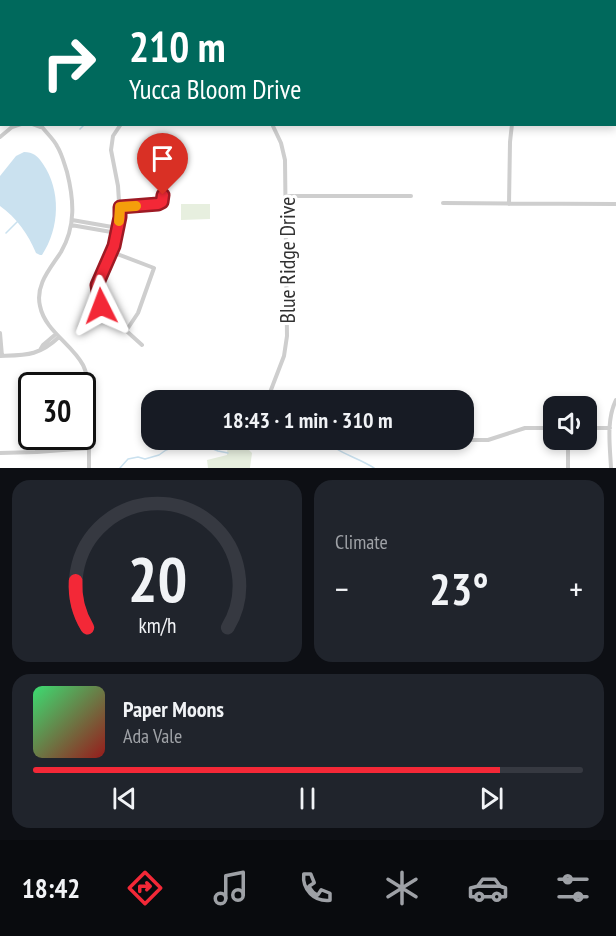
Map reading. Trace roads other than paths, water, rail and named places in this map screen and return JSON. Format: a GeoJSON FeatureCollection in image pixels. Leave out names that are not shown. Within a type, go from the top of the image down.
{"type":"FeatureCollection","features":[{"type":"Feature","properties":{"kind":"street"},"geometry":{"type":"LineString","coordinates":[[1,136],[15,126]]}},
{"type":"Feature","properties":{"kind":"street"},"geometry":{"type":"LineString","coordinates":[[38,126],[56,143],[66,168],[72,193],[71,223],[66,241],[40,286],[40,308],[43,316],[79,360],[85,372]]}},
{"type":"Feature","properties":{"kind":"street"},"geometry":{"type":"LineString","coordinates":[[41,126],[43,130]]}},
{"type":"Feature","properties":{"kind":"street"},"geometry":{"type":"LineString","coordinates":[[120,126],[113,136],[111,150],[118,186],[120,217],[112,252],[97,285],[97,291],[101,306],[142,345]]}},
{"type":"Feature","properties":{"kind":"street","name":"Blue Ridge Drive"},"geometry":{"type":"LineString","coordinates":[[271,390],[284,356],[287,336],[285,160],[281,143],[273,126]]}},
{"type":"Feature","properties":{"kind":"street"},"geometry":{"type":"LineString","coordinates":[[509,204],[512,126]]}},
{"type":"Feature","properties":{"kind":"street"},"geometry":{"type":"LineString","coordinates":[[120,207],[162,202],[163,156]]}},
{"type":"Feature","properties":{"kind":"street"},"geometry":{"type":"LineString","coordinates":[[286,196],[411,196]]}},
{"type":"Feature","properties":{"kind":"street"},"geometry":{"type":"LineString","coordinates":[[443,204],[616,204]]}},
{"type":"Feature","properties":{"kind":"street"},"geometry":{"type":"LineString","coordinates":[[71,223],[117,230]]}},
{"type":"Feature","properties":{"kind":"street"},"geometry":{"type":"LineString","coordinates":[[112,252],[154,268],[138,313],[126,331]]}},
{"type":"Feature","properties":{"kind":"street"},"geometry":{"type":"LineString","coordinates":[[0,333],[1,356],[31,355],[45,349],[58,335]]}},
{"type":"Feature","properties":{"kind":"street"},"geometry":{"type":"LineString","coordinates":[[610,468],[611,413],[616,400]]}},
{"type":"Feature","properties":{"kind":"street"},"geometry":{"type":"LineString","coordinates":[[474,440],[488,440],[525,428],[543,428]]}},
{"type":"Feature","properties":{"kind":"street"},"geometry":{"type":"LineString","coordinates":[[597,428],[610,428]]}},
{"type":"Feature","properties":{"kind":"street"},"geometry":{"type":"LineString","coordinates":[[0,453],[63,450]]}},
{"type":"Feature","properties":{"kind":"street"},"geometry":{"type":"LineString","coordinates":[[89,450],[89,468]]}},
{"type":"Feature","properties":{"kind":"street"},"geometry":{"type":"LineString","coordinates":[[568,450],[568,468]]}},
{"type":"Feature","properties":{"kind":"water"},"geometry":{"type":"Polygon","coordinates":[[[24,152],[33,154],[41,161],[53,185],[55,221],[42,255],[36,253],[21,227],[0,206],[0,176],[16,156],[24,152]]]}},
{"type":"Feature","properties":{"kind":"waterway"},"geometry":{"type":"LineString","coordinates":[[80,129],[83,126]]}},
{"type":"Feature","properties":{"kind":"waterway"},"geometry":{"type":"LineString","coordinates":[[6,233],[18,221]]}},
{"type":"Feature","properties":{"kind":"waterway"},"geometry":{"type":"LineString","coordinates":[[120,468],[128,459],[138,457],[145,459],[159,455],[166,450]]}},
{"type":"Feature","properties":{"kind":"waterway"},"geometry":{"type":"LineString","coordinates":[[216,450],[228,453]]}},
{"type":"Feature","properties":{"kind":"waterway"},"geometry":{"type":"LineString","coordinates":[[338,450],[374,468]]}}]}
